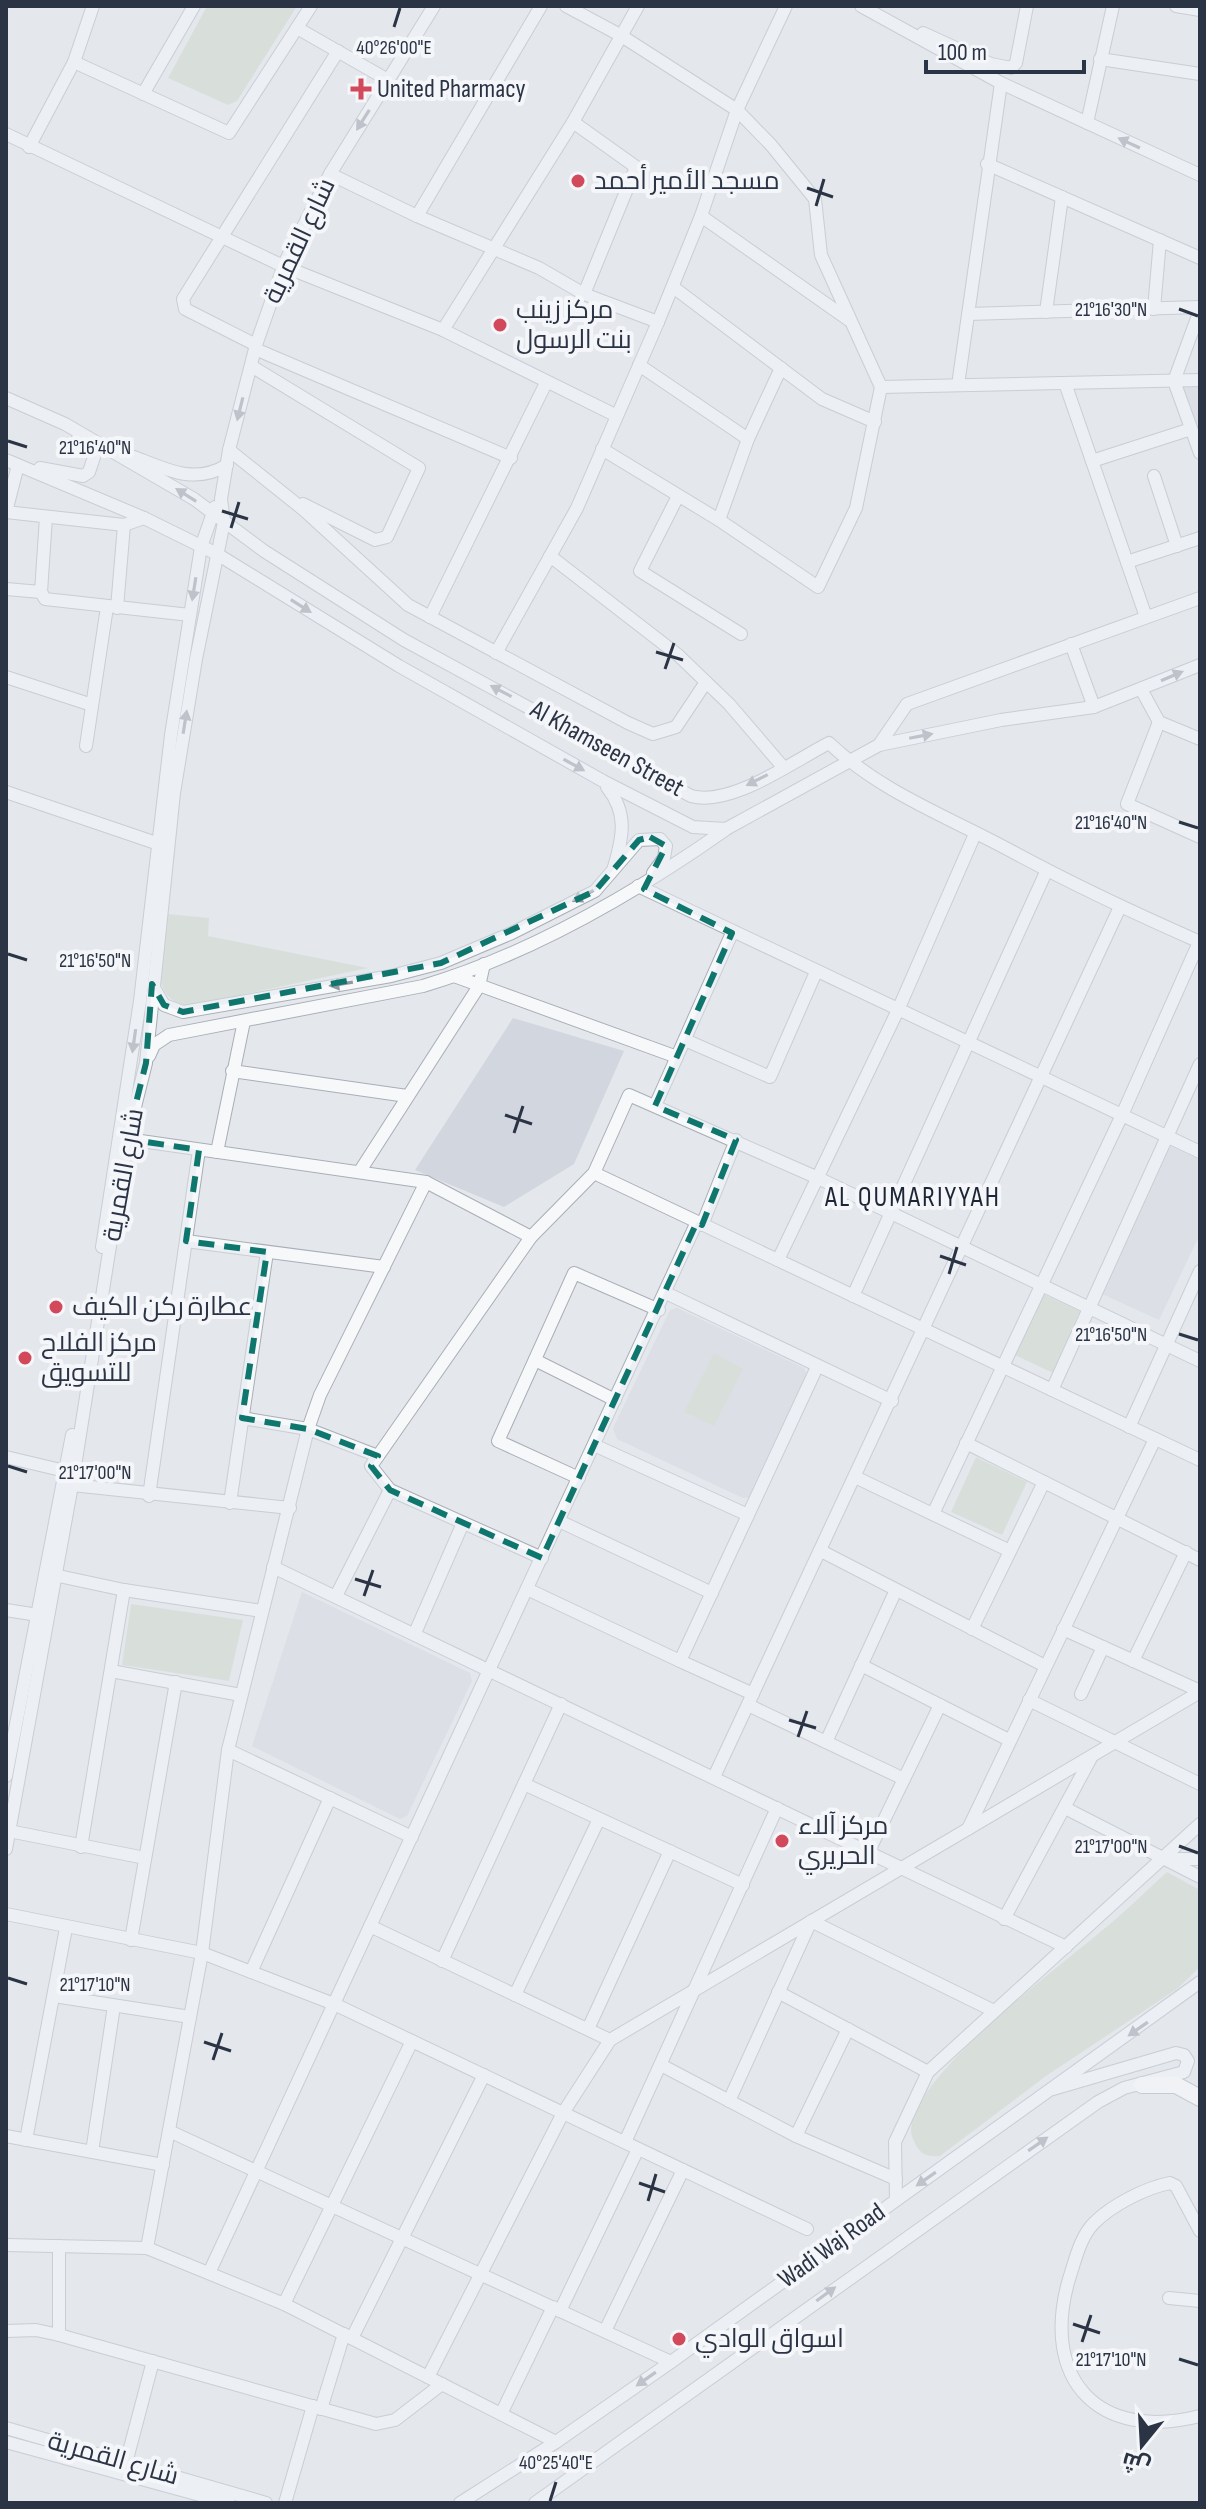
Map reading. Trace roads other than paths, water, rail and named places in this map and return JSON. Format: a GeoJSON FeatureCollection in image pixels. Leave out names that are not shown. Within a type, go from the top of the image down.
{"type":"FeatureCollection","features":[{"type":"Feature","properties":{"kind":"main road"},"geometry":{"type":"LineString","coordinates":[[1142,2085],[1176,2085],[1200,2098]]}},
{"type":"Feature","properties":{"kind":"street"},"geometry":{"type":"LineString","coordinates":[[29,147],[74,62],[93,6]]}},
{"type":"Feature","properties":{"kind":"street"},"geometry":{"type":"LineString","coordinates":[[143,94],[194,6]]}},
{"type":"Feature","properties":{"kind":"street"},"geometry":{"type":"LineString","coordinates":[[74,62],[229,133],[311,6]]}},
{"type":"Feature","properties":{"kind":"street","name":"شارع القمرية"},"geometry":{"type":"LineString","coordinates":[[6,1849],[72,1485],[127,1139],[146,1063],[174,793],[224,522],[221,499],[229,450],[256,347],[283,266],[330,174],[434,6]]}},
{"type":"Feature","properties":{"kind":"street"},"geometry":{"type":"LineString","coordinates":[[417,216],[541,6]]}},
{"type":"Feature","properties":{"kind":"street"},"geometry":{"type":"LineString","coordinates":[[566,6],[620,35],[737,110],[771,145],[815,199],[821,255],[881,387],[856,508],[818,587],[719,520],[602,449]]}},
{"type":"Feature","properties":{"kind":"street"},"geometry":{"type":"LineString","coordinates":[[443,330],[573,122],[638,6]]}},
{"type":"Feature","properties":{"kind":"street"},"geometry":{"type":"LineString","coordinates":[[496,653],[577,508],[673,287],[737,110],[786,6]]}},
{"type":"Feature","properties":{"kind":"street"},"geometry":{"type":"LineString","coordinates":[[861,6],[1001,83],[1200,175]]}},
{"type":"Feature","properties":{"kind":"street"},"geometry":{"type":"LineString","coordinates":[[876,14],[991,64],[1011,68],[1016,63],[1027,6]]}},
{"type":"Feature","properties":{"kind":"street"},"geometry":{"type":"LineString","coordinates":[[1087,123],[1113,6]]}},
{"type":"Feature","properties":{"kind":"street"},"geometry":{"type":"LineString","coordinates":[[1176,6],[1200,10]]}},
{"type":"Feature","properties":{"kind":"street"},"geometry":{"type":"LineString","coordinates":[[297,28],[388,80]]}},
{"type":"Feature","properties":{"kind":"street"},"geometry":{"type":"LineString","coordinates":[[338,51],[182,305],[256,347],[511,458]]}},
{"type":"Feature","properties":{"kind":"street"},"geometry":{"type":"LineString","coordinates":[[1100,59],[1200,74]]}},
{"type":"Feature","properties":{"kind":"street"},"geometry":{"type":"LineString","coordinates":[[958,385],[987,164],[1001,83]]}},
{"type":"Feature","properties":{"kind":"street"},"geometry":{"type":"LineString","coordinates":[[573,122],[636,167],[584,294]]}},
{"type":"Feature","properties":{"kind":"street"},"geometry":{"type":"LineString","coordinates":[[6,134],[283,266],[443,330],[615,415]]}},
{"type":"Feature","properties":{"kind":"street"},"geometry":{"type":"LineString","coordinates":[[987,164],[1200,258]]}},
{"type":"Feature","properties":{"kind":"street"},"geometry":{"type":"LineString","coordinates":[[330,174],[417,216],[539,268],[584,294],[658,322]]}},
{"type":"Feature","properties":{"kind":"street"},"geometry":{"type":"LineString","coordinates":[[1046,312],[1062,197]]}},
{"type":"Feature","properties":{"kind":"street"},"geometry":{"type":"LineString","coordinates":[[701,216],[850,320]]}},
{"type":"Feature","properties":{"kind":"street"},"geometry":{"type":"LineString","coordinates":[[1154,309],[1160,240]]}},
{"type":"Feature","properties":{"kind":"street"},"geometry":{"type":"LineString","coordinates":[[673,287],[822,399],[875,422]]}},
{"type":"Feature","properties":{"kind":"street"},"geometry":{"type":"LineString","coordinates":[[968,314],[1200,309],[1174,381],[1200,453]]}},
{"type":"Feature","properties":{"kind":"street"},"geometry":{"type":"LineString","coordinates":[[639,365],[748,439]]}},
{"type":"Feature","properties":{"kind":"street"},"geometry":{"type":"LineString","coordinates":[[251,366],[419,468],[387,537],[383,539],[375,540],[286,495]]}},
{"type":"Feature","properties":{"kind":"street"},"geometry":{"type":"LineString","coordinates":[[719,520],[748,439],[781,368]]}},
{"type":"Feature","properties":{"kind":"street"},"geometry":{"type":"LineString","coordinates":[[881,387],[1200,380]]}},
{"type":"Feature","properties":{"kind":"street"},"geometry":{"type":"LineString","coordinates":[[430,617],[546,383]]}},
{"type":"Feature","properties":{"kind":"street"},"geometry":{"type":"LineString","coordinates":[[1065,383],[1146,617]]}},
{"type":"Feature","properties":{"kind":"street","name":"Al Khamseen Street"},"geometry":{"type":"LineString","coordinates":[[6,398],[98,443],[404,640],[691,796],[713,800],[829,743],[847,761]]}},
{"type":"Feature","properties":{"kind":"street"},"geometry":{"type":"LineString","coordinates":[[27,407],[87,444],[94,457],[93,463],[83,476],[74,476],[10,461],[6,512],[124,525],[144,518]]}},
{"type":"Feature","properties":{"kind":"street"},"geometry":{"type":"LineString","coordinates":[[1092,461],[1191,429]]}},
{"type":"Feature","properties":{"kind":"street"},"geometry":{"type":"LineString","coordinates":[[98,443],[183,475],[200,477],[227,465]]}},
{"type":"Feature","properties":{"kind":"street"},"geometry":{"type":"LineString","coordinates":[[229,450],[286,495],[380,583],[408,605],[653,734],[676,727],[706,682]]}},
{"type":"Feature","properties":{"kind":"street","name":"Al Khamseen Street"},"geometry":{"type":"LineString","coordinates":[[10,461],[144,518],[217,554],[399,666],[678,822],[708,829],[726,829]]}},
{"type":"Feature","properties":{"kind":"street"},"geometry":{"type":"LineString","coordinates":[[1154,476],[1177,546]]}},
{"type":"Feature","properties":{"kind":"street"},"geometry":{"type":"LineString","coordinates":[[678,496],[640,571],[741,634]]}},
{"type":"Feature","properties":{"kind":"street","name":"شارع القمرية"},"geometry":{"type":"LineString","coordinates":[[6,1776],[12,1713],[38,1615],[65,1471],[135,1030],[156,843],[201,547],[211,513],[221,499]]}},
{"type":"Feature","properties":{"kind":"street"},"geometry":{"type":"LineString","coordinates":[[41,592],[46,517]]}},
{"type":"Feature","properties":{"kind":"street"},"geometry":{"type":"LineString","coordinates":[[86,746],[124,525]]}},
{"type":"Feature","properties":{"kind":"street"},"geometry":{"type":"LineString","coordinates":[[1127,562],[1200,538]]}},
{"type":"Feature","properties":{"kind":"street"},"geometry":{"type":"LineString","coordinates":[[550,556],[678,655],[783,767]]}},
{"type":"Feature","properties":{"kind":"street"},"geometry":{"type":"LineString","coordinates":[[6,589],[41,592],[54,603],[190,615]]}},
{"type":"Feature","properties":{"kind":"street"},"geometry":{"type":"LineString","coordinates":[[879,745],[907,704],[1200,598]]}},
{"type":"Feature","properties":{"kind":"street"},"geometry":{"type":"LineString","coordinates":[[1071,644],[1094,707]]}},
{"type":"Feature","properties":{"kind":"street"},"geometry":{"type":"LineString","coordinates":[[146,1063],[154,1045],[169,1035],[454,976],[484,964],[561,928],[638,886],[726,829],[879,745],[1001,720],[1094,707],[1200,665]]}},
{"type":"Feature","properties":{"kind":"street"},"geometry":{"type":"LineString","coordinates":[[6,677],[92,705]]}},
{"type":"Feature","properties":{"kind":"street"},"geometry":{"type":"LineString","coordinates":[[1141,689],[1159,722],[1200,739]]}},
{"type":"Feature","properties":{"kind":"street"},"geometry":{"type":"LineString","coordinates":[[1159,722],[1127,804],[1200,837]]}},
{"type":"Feature","properties":{"kind":"street"},"geometry":{"type":"LineString","coordinates":[[847,761],[905,799],[1012,851],[1046,872],[1200,941],[1122,1115],[933,1514]]}},
{"type":"Feature","properties":{"kind":"street"},"geometry":{"type":"LineString","coordinates":[[603,781],[618,800],[623,818],[623,834],[612,875]]}},
{"type":"Feature","properties":{"kind":"street"},"geometry":{"type":"LineString","coordinates":[[6,792],[156,843]]}},
{"type":"Feature","properties":{"kind":"street"},"geometry":{"type":"LineString","coordinates":[[778,1260],[898,1010],[975,834]]}},
{"type":"Feature","properties":{"kind":"street"},"geometry":{"type":"LineString","coordinates":[[152,984],[154,994],[164,1005],[183,1012],[391,976],[441,963],[512,933],[595,891],[612,875],[639,840],[660,839],[666,846],[664,858],[655,872],[638,886]]}},
{"type":"Feature","properties":{"kind":"street"},"geometry":{"type":"LineString","coordinates":[[853,1296],[1046,872]]}},
{"type":"Feature","properties":{"kind":"street"},"geometry":{"type":"LineString","coordinates":[[638,886],[1200,1152]]}},
{"type":"Feature","properties":{"kind":"street"},"geometry":{"type":"LineString","coordinates":[[714,1777],[1043,1078],[1120,907]]}},
{"type":"Feature","properties":{"kind":"street"},"geometry":{"type":"LineString","coordinates":[[655,1106],[732,933]]}},
{"type":"Feature","properties":{"kind":"street"},"geometry":{"type":"LineString","coordinates":[[360,1171],[479,986],[484,964]]}},
{"type":"Feature","properties":{"kind":"street"},"geometry":{"type":"LineString","coordinates":[[685,1040],[770,1077],[816,972]]}},
{"type":"Feature","properties":{"kind":"street"},"geometry":{"type":"LineString","coordinates":[[454,976],[677,1057]]}},
{"type":"Feature","properties":{"kind":"street"},"geometry":{"type":"LineString","coordinates":[[217,1152],[244,1021]]}},
{"type":"Feature","properties":{"kind":"street"},"geometry":{"type":"LineString","coordinates":[[1052,1390],[1200,1064]]}},
{"type":"Feature","properties":{"kind":"street"},"geometry":{"type":"LineString","coordinates":[[232,1071],[407,1096]]}},
{"type":"Feature","properties":{"kind":"street"},"geometry":{"type":"LineString","coordinates":[[542,1558],[390,1490],[371,1466],[531,1237],[594,1173],[629,1095],[818,1178],[1200,1361]]}},
{"type":"Feature","properties":{"kind":"street"},"geometry":{"type":"LineString","coordinates":[[127,1139],[426,1182],[531,1237]]}},
{"type":"Feature","properties":{"kind":"street"},"geometry":{"type":"LineString","coordinates":[[209,2273],[700,1224],[736,1140]]}},
{"type":"Feature","properties":{"kind":"street"},"geometry":{"type":"LineString","coordinates":[[149,1496],[199,1150]]}},
{"type":"Feature","properties":{"kind":"street"},"geometry":{"type":"LineString","coordinates":[[594,1173],[1200,1460]]}},
{"type":"Feature","properties":{"kind":"street"},"geometry":{"type":"LineString","coordinates":[[147,2248],[202,1953],[228,1750],[308,1429],[320,1395],[426,1182]]}},
{"type":"Feature","properties":{"kind":"street"},"geometry":{"type":"LineString","coordinates":[[186,1241],[384,1267]]}},
{"type":"Feature","properties":{"kind":"street"},"geometry":{"type":"LineString","coordinates":[[230,1503],[267,1252]]}},
{"type":"Feature","properties":{"kind":"street"},"geometry":{"type":"LineString","coordinates":[[1129,1427],[1200,1271]]}},
{"type":"Feature","properties":{"kind":"street"},"geometry":{"type":"LineString","coordinates":[[579,1478],[498,1441],[574,1273],[659,1310]]}},
{"type":"Feature","properties":{"kind":"street"},"geometry":{"type":"LineString","coordinates":[[666,1293],[892,1401]]}},
{"type":"Feature","properties":{"kind":"street"},"geometry":{"type":"LineString","coordinates":[[535,1360],[615,1400]]}},
{"type":"Feature","properties":{"kind":"street"},"geometry":{"type":"LineString","coordinates":[[680,1661],[817,1367]]}},
{"type":"Feature","properties":{"kind":"street"},"geometry":{"type":"LineString","coordinates":[[242,1418],[308,1429],[378,1456]]}},
{"type":"Feature","properties":{"kind":"street"},"geometry":{"type":"LineString","coordinates":[[968,1829],[1155,1439]]}},
{"type":"Feature","properties":{"kind":"street"},"geometry":{"type":"LineString","coordinates":[[966,1443],[1200,1560]]}},
{"type":"Feature","properties":{"kind":"street"},"geometry":{"type":"LineString","coordinates":[[594,1445],[748,1515]]}},
{"type":"Feature","properties":{"kind":"street"},"geometry":{"type":"LineString","coordinates":[[6,1457],[65,1471]]}},
{"type":"Feature","properties":{"kind":"street"},"geometry":{"type":"LineString","coordinates":[[855,1477],[1010,1551]]}},
{"type":"Feature","properties":{"kind":"street"},"geometry":{"type":"LineString","coordinates":[[972,1629],[1044,1482]]}},
{"type":"Feature","properties":{"kind":"street"},"geometry":{"type":"LineString","coordinates":[[72,1485],[149,1496],[290,1508]]}},
{"type":"Feature","properties":{"kind":"street"},"geometry":{"type":"LineString","coordinates":[[336,1596],[390,1490]]}},
{"type":"Feature","properties":{"kind":"street"},"geometry":{"type":"LineString","coordinates":[[559,1521],[712,1593]]}},
{"type":"Feature","properties":{"kind":"street"},"geometry":{"type":"LineString","coordinates":[[415,1633],[463,1523]]}},
{"type":"Feature","properties":{"kind":"street"},"geometry":{"type":"LineString","coordinates":[[821,1551],[1045,1666]]}},
{"type":"Feature","properties":{"kind":"street"},"geometry":{"type":"LineString","coordinates":[[1133,1661],[1186,1552]]}},
{"type":"Feature","properties":{"kind":"street"},"geometry":{"type":"LineString","coordinates":[[273,1567],[1066,1947]]}},
{"type":"Feature","properties":{"kind":"street"},"geometry":{"type":"LineString","coordinates":[[54,1575],[124,1590],[262,1611]]}},
{"type":"Feature","properties":{"kind":"street"},"geometry":{"type":"LineString","coordinates":[[527,1589],[680,1661],[826,1742],[904,1779]]}},
{"type":"Feature","properties":{"kind":"street"},"geometry":{"type":"LineString","coordinates":[[81,1847],[124,1590]]}},
{"type":"Feature","properties":{"kind":"street"},"geometry":{"type":"LineString","coordinates":[[826,1742],[896,1590]]}},
{"type":"Feature","properties":{"kind":"street"},"geometry":{"type":"LineString","coordinates":[[6,1610],[38,1615]]}},
{"type":"Feature","properties":{"kind":"street"},"geometry":{"type":"LineString","coordinates":[[1063,1629],[1200,1692]]}},
{"type":"Feature","properties":{"kind":"street"},"geometry":{"type":"LineString","coordinates":[[1081,1694],[1103,1647]]}},
{"type":"Feature","properties":{"kind":"street"},"geometry":{"type":"LineString","coordinates":[[861,1665],[1009,1740]]}},
{"type":"Feature","properties":{"kind":"street"},"geometry":{"type":"LineString","coordinates":[[111,1671],[241,1695]]}},
{"type":"Feature","properties":{"kind":"street"},"geometry":{"type":"LineString","coordinates":[[131,1940],[176,1682]]}},
{"type":"Feature","properties":{"kind":"street"},"geometry":{"type":"LineString","coordinates":[[428,2377],[563,2113],[610,2040],[1200,1692]]}},
{"type":"Feature","properties":{"kind":"street"},"geometry":{"type":"LineString","coordinates":[[1029,1700],[1200,1784]]}},
{"type":"Feature","properties":{"kind":"street"},"geometry":{"type":"LineString","coordinates":[[442,1961],[561,1704]]}},
{"type":"Feature","properties":{"kind":"street"},"geometry":{"type":"LineString","coordinates":[[868,1853],[940,1705]]}},
{"type":"Feature","properties":{"kind":"street"},"geometry":{"type":"LineString","coordinates":[[228,1750],[412,1837]]}},
{"type":"Feature","properties":{"kind":"street"},"geometry":{"type":"LineString","coordinates":[[1004,1919],[1092,1756]]}},
{"type":"Feature","properties":{"kind":"street"},"geometry":{"type":"LineString","coordinates":[[524,1784],[743,1885]]}},
{"type":"Feature","properties":{"kind":"street"},"geometry":{"type":"LineString","coordinates":[[251,1972],[330,1798]]}},
{"type":"Feature","properties":{"kind":"street"},"geometry":{"type":"LineString","coordinates":[[625,2142],[697,1990],[777,1808]]}},
{"type":"Feature","properties":{"kind":"street"},"geometry":{"type":"LineString","coordinates":[[1065,1808],[1200,1877]]}},
{"type":"Feature","properties":{"kind":"street"},"geometry":{"type":"LineString","coordinates":[[515,1995],[599,1819]]}},
{"type":"Feature","properties":{"kind":"street"},"geometry":{"type":"LineString","coordinates":[[896,2200],[895,2142],[928,2072],[1200,1824]]}},
{"type":"Feature","properties":{"kind":"street"},"geometry":{"type":"LineString","coordinates":[[9,1831],[145,1858]]}},
{"type":"Feature","properties":{"kind":"street"},"geometry":{"type":"LineString","coordinates":[[588,2029],[670,1851]]}},
{"type":"Feature","properties":{"kind":"street"},"geometry":{"type":"LineString","coordinates":[[1164,1859],[1200,1859]]}},
{"type":"Feature","properties":{"kind":"street"},"geometry":{"type":"LineString","coordinates":[[6,1914],[202,1953],[334,2004],[807,2229]]}},
{"type":"Feature","properties":{"kind":"street"},"geometry":{"type":"LineString","coordinates":[[729,2101],[811,1921]]}},
{"type":"Feature","properties":{"kind":"street"},"geometry":{"type":"LineString","coordinates":[[811,1921],[994,2011]]}},
{"type":"Feature","properties":{"kind":"street"},"geometry":{"type":"LineString","coordinates":[[370,1926],[610,2040]]}},
{"type":"Feature","properties":{"kind":"street"},"geometry":{"type":"LineString","coordinates":[[26,2140],[66,1928]]}},
{"type":"Feature","properties":{"kind":"street","name":"Wadi Waj Road"},"geometry":{"type":"LineString","coordinates":[[460,2503],[556,2442],[671,2362],[1200,1982]]}},
{"type":"Feature","properties":{"kind":"street"},"geometry":{"type":"LineString","coordinates":[[778,1992],[928,2072]]}},
{"type":"Feature","properties":{"kind":"street"},"geometry":{"type":"LineString","coordinates":[[54,1996],[190,2017]]}},
{"type":"Feature","properties":{"kind":"street"},"geometry":{"type":"LineString","coordinates":[[92,2152],[114,2006]]}},
{"type":"Feature","properties":{"kind":"street"},"geometry":{"type":"LineString","coordinates":[[796,2136],[848,2029]]}},
{"type":"Feature","properties":{"kind":"street"},"geometry":{"type":"LineString","coordinates":[[284,2304],[412,2041]]}},
{"type":"Feature","properties":{"kind":"street","name":"Wadi Waj Road"},"geometry":{"type":"LineString","coordinates":[[535,2503],[1065,2124],[1124,2088],[1184,2072],[1188,2065],[1187,2058],[1176,2053],[1053,2089]]}},
{"type":"Feature","properties":{"kind":"street"},"geometry":{"type":"LineString","coordinates":[[661,2065],[796,2136],[896,2179]]}},
{"type":"Feature","properties":{"kind":"street"},"geometry":{"type":"LineString","coordinates":[[285,2503],[317,2408],[348,2336],[402,2238],[484,2075]]}},
{"type":"Feature","properties":{"kind":"street"},"geometry":{"type":"LineString","coordinates":[[169,2131],[671,2362]]}},
{"type":"Feature","properties":{"kind":"street"},"geometry":{"type":"LineString","coordinates":[[6,2136],[163,2165]]}},
{"type":"Feature","properties":{"kind":"street"},"geometry":{"type":"LineString","coordinates":[[501,2414],[638,2149]]}},
{"type":"Feature","properties":{"kind":"street"},"geometry":{"type":"LineString","coordinates":[[605,2331],[683,2170]]}},
{"type":"Feature","properties":{"kind":"street"},"geometry":{"type":"LineString","coordinates":[[1200,2231],[1176,2186],[1170,2183],[1116,2206],[1092,2225],[1077,2252],[1064,2298],[1061,2333],[1067,2365],[1091,2403],[1118,2419],[1145,2424],[1200,2416]]}},
{"type":"Feature","properties":{"kind":"street"},"geometry":{"type":"LineString","coordinates":[[6,2245],[147,2248],[284,2304],[556,2442]]}},
{"type":"Feature","properties":{"kind":"street"},"geometry":{"type":"LineString","coordinates":[[59,2246],[59,2335]]}},
{"type":"Feature","properties":{"kind":"street"},"geometry":{"type":"LineString","coordinates":[[1169,2298],[1200,2301]]}},
{"type":"Feature","properties":{"kind":"street"},"geometry":{"type":"LineString","coordinates":[[6,2331],[36,2330],[59,2335],[376,2424],[386,2423],[442,2384]]}},
{"type":"Feature","properties":{"kind":"street"},"geometry":{"type":"LineString","coordinates":[[126,2463],[153,2361]]}},
{"type":"Feature","properties":{"kind":"street","name":"شارع القمرية"},"geometry":{"type":"LineString","coordinates":[[6,2428],[266,2503]]}},
{"type":"Feature","properties":{"kind":"street"},"geometry":{"type":"LineString","coordinates":[[6,2442],[229,2503]]}},
{"type":"Feature","properties":{"kind":"place","name":"United Pharmacy"},"geometry":{"type":"Point","coordinates":[361,89]}},
{"type":"Feature","properties":{"kind":"place","name":"مسجد الأمير أحمد"},"geometry":{"type":"Point","coordinates":[578,181]}},
{"type":"Feature","properties":{"kind":"place","name":"مركز زينب بنت الرسول"},"geometry":{"type":"Point","coordinates":[500,325]}},
{"type":"Feature","properties":{"kind":"place","name":"عطارة ركن الكيف"},"geometry":{"type":"Point","coordinates":[56,1307]}},
{"type":"Feature","properties":{"kind":"place","name":"مركز الفلاح للتسويق"},"geometry":{"type":"Point","coordinates":[25,1358]}},
{"type":"Feature","properties":{"kind":"place","name":"مركز آلاء الحريري"},"geometry":{"type":"Point","coordinates":[782,1841]}},
{"type":"Feature","properties":{"kind":"place","name":"اسواق الوادي"},"geometry":{"type":"Point","coordinates":[679,2339]}},
{"type":"Feature","properties":{"kind":"district","name":"AL QUMARIYYAH"},"geometry":{"type":"Point","coordinates":[913,1197]}}]}
